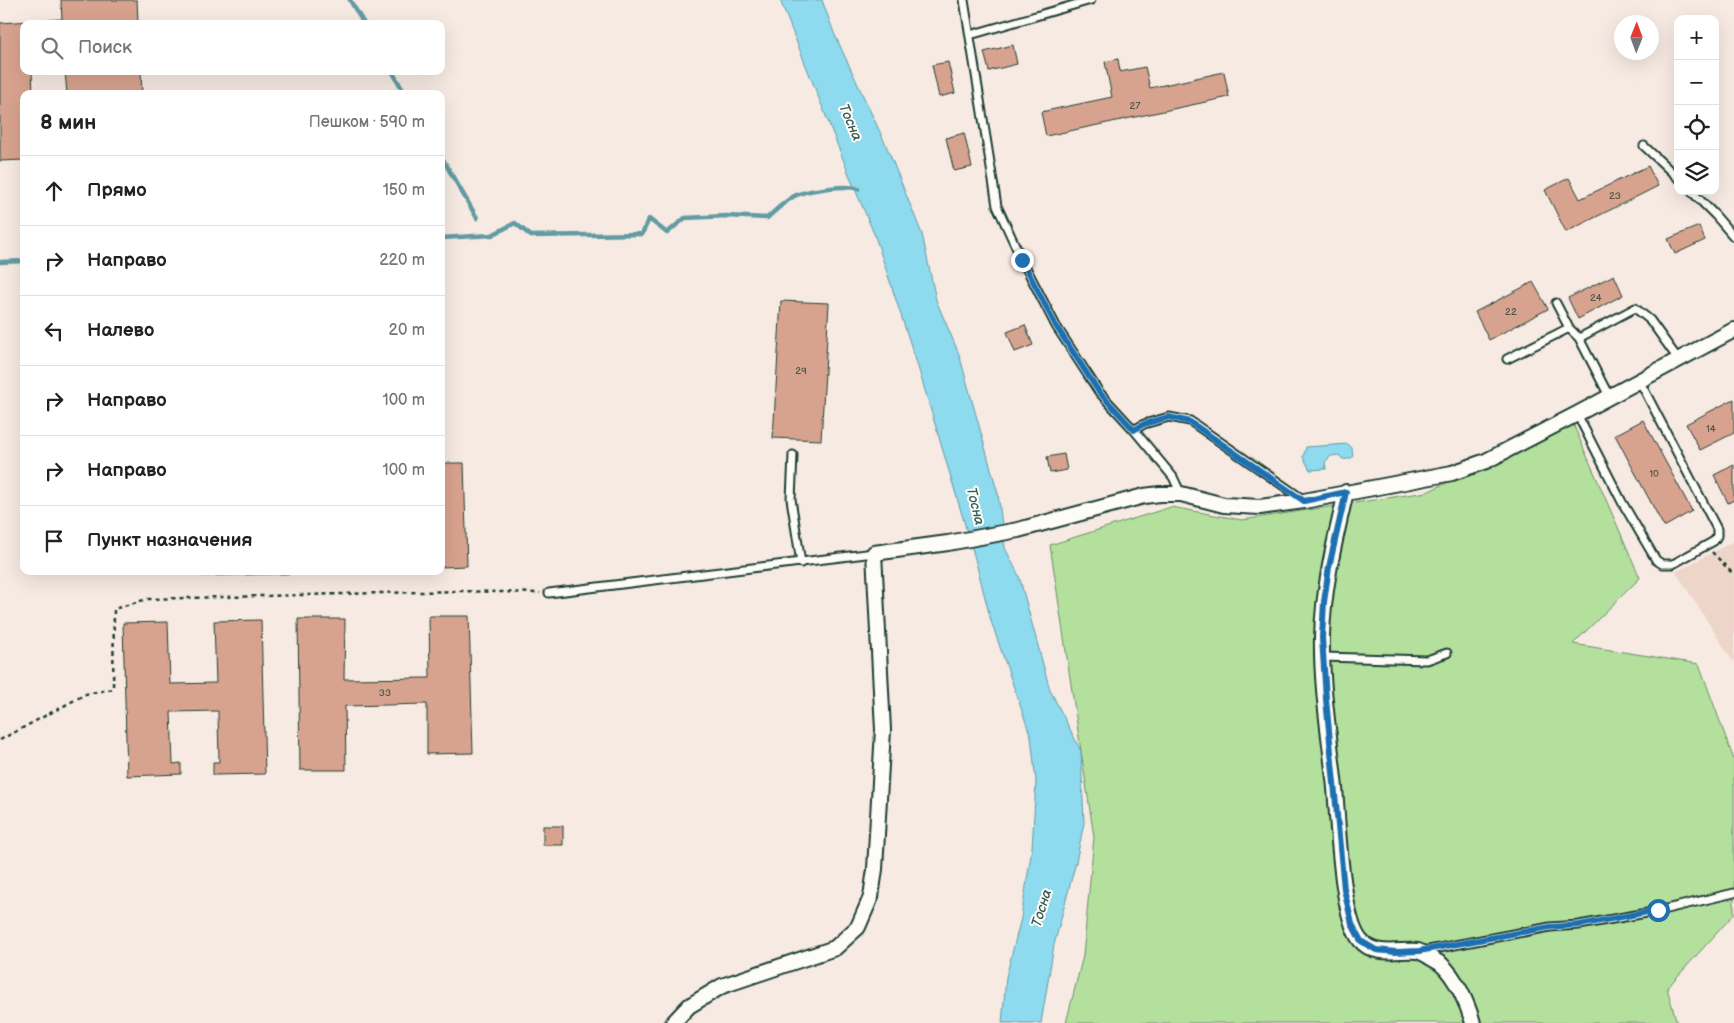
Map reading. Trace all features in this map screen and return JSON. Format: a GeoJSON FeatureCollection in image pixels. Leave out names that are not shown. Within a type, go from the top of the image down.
{"type":"FeatureCollection","features":[{"type":"Feature","properties":{"kind":"street"},"geometry":{"type":"LineString","coordinates":[[673,1023],[689,1006],[722,986],[835,948],[858,926],[871,897],[875,869],[883,730],[874,553],[948,543],[1018,530],[1144,496],[1181,494],[1224,505],[1260,507],[1304,501],[1452,473],[1486,461],[1734,330]]}},
{"type":"Feature","properties":{"kind":"street"},"geometry":{"type":"LineString","coordinates":[[1346,492],[1329,567],[1324,602],[1322,638],[1344,889],[1352,924],[1361,941],[1376,950],[1396,952],[1419,951],[1441,964],[1455,982],[1468,1006],[1474,1023]]}},
{"type":"Feature","properties":{"kind":"lane"},"geometry":{"type":"LineString","coordinates":[[964,0],[998,206],[1022,260],[1056,326],[1099,392],[1134,430],[1173,478],[1181,494]]}},
{"type":"Feature","properties":{"kind":"lane"},"geometry":{"type":"LineString","coordinates":[[970,35],[1091,0]]}},
{"type":"Feature","properties":{"kind":"lane"},"geometry":{"type":"LineString","coordinates":[[1644,146],[1674,174]]}},
{"type":"Feature","properties":{"kind":"lane"},"geometry":{"type":"LineString","coordinates":[[1695,195],[1715,214],[1734,237]]}},
{"type":"Feature","properties":{"kind":"lane"},"geometry":{"type":"LineString","coordinates":[[1556,303],[1569,328],[1579,338],[1609,396]]}},
{"type":"Feature","properties":{"kind":"lane"},"geometry":{"type":"LineString","coordinates":[[1579,338],[1635,308],[1650,320],[1678,360]]}},
{"type":"Feature","properties":{"kind":"lane"},"geometry":{"type":"LineString","coordinates":[[1507,359],[1569,328]]}},
{"type":"Feature","properties":{"kind":"lane"},"geometry":{"type":"LineString","coordinates":[[1577,414],[1622,502],[1656,560],[1662,564],[1673,564],[1706,546],[1714,541],[1717,536],[1717,529],[1639,380]]}},
{"type":"Feature","properties":{"kind":"lane"},"geometry":{"type":"LineString","coordinates":[[1134,430],[1144,424],[1169,417],[1190,422],[1304,501]]}},
{"type":"Feature","properties":{"kind":"lane"},"geometry":{"type":"LineString","coordinates":[[793,455],[790,499],[800,562]]}},
{"type":"Feature","properties":{"kind":"lane"},"geometry":{"type":"LineString","coordinates":[[549,593],[874,553]]}},
{"type":"Feature","properties":{"kind":"lane"},"geometry":{"type":"LineString","coordinates":[[1323,657],[1427,660],[1447,653]]}},
{"type":"Feature","properties":{"kind":"lane"},"geometry":{"type":"LineString","coordinates":[[1419,951],[1550,927],[1589,923],[1658,910],[1734,892]]}},
{"type":"Feature","properties":{"kind":"path"},"geometry":{"type":"LineString","coordinates":[[1706,546],[1734,575]]}},
{"type":"Feature","properties":{"kind":"path"},"geometry":{"type":"LineString","coordinates":[[0,740],[86,694],[113,690],[114,609],[147,599],[459,591],[549,593]]}},
{"type":"Feature","properties":{"kind":"shaded area"},"geometry":{"type":"Polygon","coordinates":[[[1734,541],[1734,663],[1676,572],[1734,541]]]}},
{"type":"Feature","properties":{"kind":"green space"},"geometry":{"type":"Polygon","coordinates":[[[1573,424],[1640,578],[1573,644],[1699,664],[1734,760],[1734,914],[1667,988],[1677,1023],[1066,1023],[1083,956],[1094,837],[1050,545],[1171,507],[1242,520],[1427,492],[1573,424]]]}},
{"type":"Feature","properties":{"kind":"water","name":"Тосна"},"geometry":{"type":"Polygon","coordinates":[[[780,0],[822,0],[834,33],[886,145],[922,234],[936,300],[959,354],[998,494],[1005,548],[1019,576],[1050,690],[1081,751],[1084,823],[1076,862],[1054,945],[1041,1023],[1002,1023],[1006,977],[1021,918],[1032,848],[1036,781],[1031,737],[991,621],[974,555],[918,367],[875,236],[780,0]]]}},
{"type":"Feature","properties":{"kind":"water"},"geometry":{"type":"Polygon","coordinates":[[[1348,444],[1352,448],[1353,457],[1345,459],[1339,455],[1331,456],[1325,462],[1326,469],[1310,470],[1303,457],[1306,447],[1348,444]]]}},
{"type":"Feature","properties":{"kind":"building"},"geometry":{"type":"Polygon","coordinates":[[[61,0],[137,0],[138,20],[46,20],[62,19],[61,0]]]}},
{"type":"Feature","properties":{"kind":"building"},"geometry":{"type":"Polygon","coordinates":[[[20,22],[20,75],[32,75],[33,90],[20,90],[20,160],[0,161],[0,23],[20,22]]]}},
{"type":"Feature","properties":{"kind":"building"},"geometry":{"type":"Polygon","coordinates":[[[1013,45],[1017,64],[989,71],[984,52],[1013,45]]]}},
{"type":"Feature","properties":{"kind":"building"},"geometry":{"type":"Polygon","coordinates":[[[1118,59],[1120,72],[1145,67],[1150,88],[1224,72],[1229,97],[1046,136],[1041,112],[1112,97],[1105,62],[1118,59]]]}},
{"type":"Feature","properties":{"kind":"building"},"geometry":{"type":"Polygon","coordinates":[[[948,62],[955,93],[939,97],[932,65],[948,62]]]}},
{"type":"Feature","properties":{"kind":"building"},"geometry":{"type":"Polygon","coordinates":[[[65,75],[141,75],[142,90],[67,90],[65,75]]]}},
{"type":"Feature","properties":{"kind":"building"},"geometry":{"type":"Polygon","coordinates":[[[964,133],[972,167],[954,171],[946,138],[964,133]]]}},
{"type":"Feature","properties":{"kind":"building"},"geometry":{"type":"Polygon","coordinates":[[[1648,166],[1658,186],[1566,232],[1545,190],[1569,178],[1580,199],[1648,166]]]}},
{"type":"Feature","properties":{"kind":"building"},"geometry":{"type":"Polygon","coordinates":[[[1699,226],[1705,240],[1675,254],[1668,239],[1699,226]]]}},
{"type":"Feature","properties":{"kind":"building"},"geometry":{"type":"Polygon","coordinates":[[[1614,275],[1623,295],[1578,319],[1568,298],[1614,275]]]}},
{"type":"Feature","properties":{"kind":"building"},"geometry":{"type":"Polygon","coordinates":[[[1533,282],[1548,309],[1489,340],[1475,312],[1533,282]]]}},
{"type":"Feature","properties":{"kind":"building"},"geometry":{"type":"Polygon","coordinates":[[[781,301],[829,303],[821,440],[773,438],[781,301]]]}},
{"type":"Feature","properties":{"kind":"building"},"geometry":{"type":"Polygon","coordinates":[[[1025,325],[1033,345],[1015,352],[1007,332],[1025,325]]]}},
{"type":"Feature","properties":{"kind":"building"},"geometry":{"type":"Polygon","coordinates":[[[1734,399],[1734,433],[1700,450],[1686,424],[1734,399]]]}},
{"type":"Feature","properties":{"kind":"building"},"geometry":{"type":"Polygon","coordinates":[[[1643,420],[1692,511],[1664,527],[1615,435],[1643,420]]]}},
{"type":"Feature","properties":{"kind":"building"},"geometry":{"type":"Polygon","coordinates":[[[1064,454],[1067,470],[1050,473],[1047,457],[1064,454]]]}},
{"type":"Feature","properties":{"kind":"building"},"geometry":{"type":"Polygon","coordinates":[[[445,463],[464,463],[467,566],[445,567],[445,463]]]}},
{"type":"Feature","properties":{"kind":"building"},"geometry":{"type":"Polygon","coordinates":[[[1734,465],[1734,500],[1728,503],[1714,475],[1734,465]]]}},
{"type":"Feature","properties":{"kind":"building"},"geometry":{"type":"Polygon","coordinates":[[[202,575],[238,575],[202,576],[202,575]]]}},
{"type":"Feature","properties":{"kind":"building"},"geometry":{"type":"Polygon","coordinates":[[[429,616],[469,616],[473,753],[427,754],[427,704],[345,706],[346,770],[300,770],[298,619],[345,619],[344,679],[430,678],[429,616]]]}},
{"type":"Feature","properties":{"kind":"building"},"geometry":{"type":"Polygon","coordinates":[[[261,620],[265,774],[213,775],[213,762],[219,762],[218,711],[171,712],[173,764],[181,763],[181,774],[127,776],[123,623],[168,622],[170,684],[216,683],[214,621],[261,620]]]}},
{"type":"Feature","properties":{"kind":"building"},"geometry":{"type":"Polygon","coordinates":[[[543,826],[563,826],[563,845],[543,845],[543,826]]]}},
{"type":"Feature","properties":{"kind":"waterway"},"geometry":{"type":"LineString","coordinates":[[350,0],[362,20]]}},
{"type":"Feature","properties":{"kind":"waterway"},"geometry":{"type":"LineString","coordinates":[[394,75],[403,90]]}},
{"type":"Feature","properties":{"kind":"waterway"},"geometry":{"type":"LineString","coordinates":[[445,163],[477,218]]}},
{"type":"Feature","properties":{"kind":"waterway"},"geometry":{"type":"LineString","coordinates":[[445,238],[492,235],[515,223],[531,236],[642,234],[649,219],[667,233],[685,218],[727,216],[767,218],[787,201],[799,194],[838,187],[858,189]]}},
{"type":"Feature","properties":{"kind":"waterway"},"geometry":{"type":"LineString","coordinates":[[0,262],[20,261]]}},
{"type":"Feature","properties":{"kind":"route"},"geometry":{"type":"LineString","coordinates":[[1022,260],[1056,326],[1099,392],[1134,430],[1144,424],[1169,417],[1190,422],[1304,501],[1346,492],[1329,567],[1324,602],[1322,638],[1344,889],[1352,924],[1361,941],[1376,950],[1396,952],[1419,951],[1550,927],[1579,925],[1658,910]]}}]}
